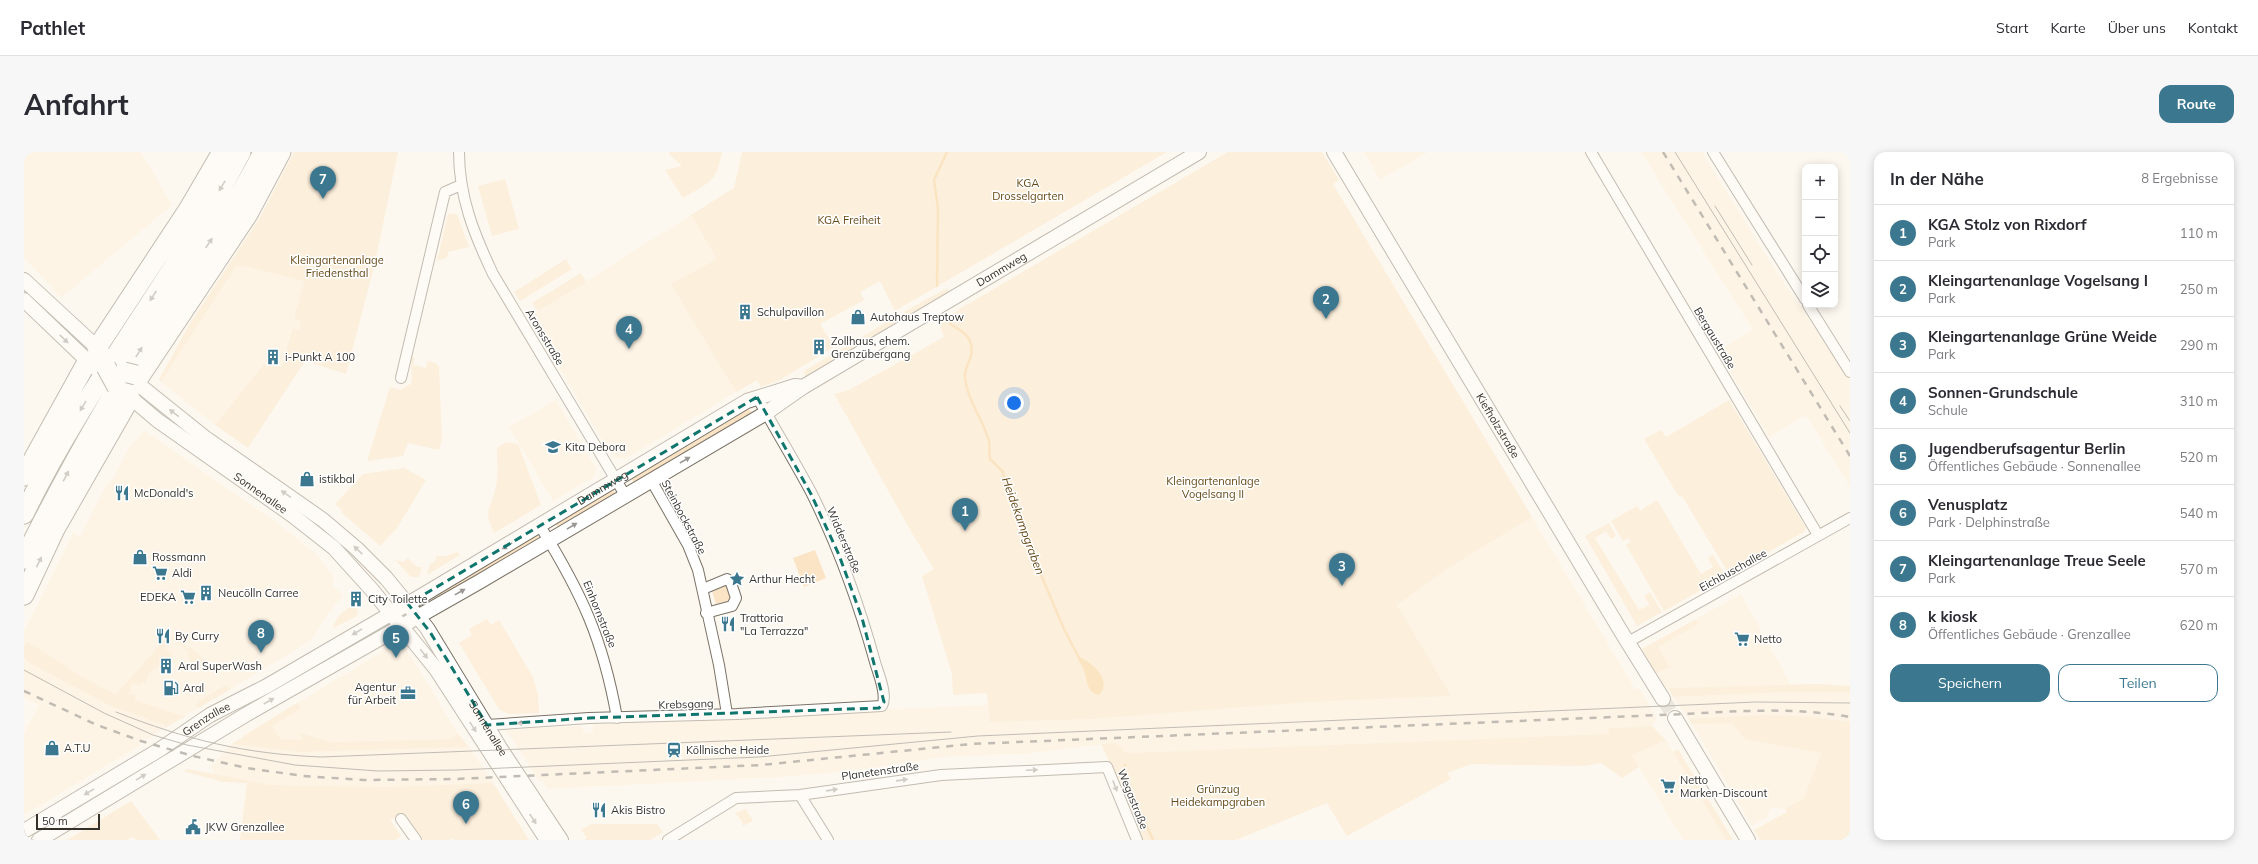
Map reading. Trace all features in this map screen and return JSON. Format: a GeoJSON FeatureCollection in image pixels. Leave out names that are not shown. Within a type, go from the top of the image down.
{"type":"FeatureCollection","features":[{"type":"Feature","properties":{"kind":"highway"},"geometry":{"type":"LineString","coordinates":[[24,595],[55,529],[113,373],[188,210],[222,152]]}},
{"type":"Feature","properties":{"kind":"highway"},"geometry":{"type":"LineString","coordinates":[[24,514],[64,438],[92,391],[197,229],[241,152]]}},
{"type":"Feature","properties":{"kind":"highway"},"geometry":{"type":"LineString","coordinates":[[24,559],[51,504],[108,401],[173,297],[233,207],[263,152]]}},
{"type":"Feature","properties":{"kind":"highway"},"geometry":{"type":"LineString","coordinates":[[24,476],[248,214],[282,152]]}},
{"type":"Feature","properties":{"kind":"main road","name":"Dammweg"},"geometry":{"type":"LineString","coordinates":[[418,616],[766,413],[803,387],[1199,152]]}},
{"type":"Feature","properties":{"kind":"main road","name":"Kiefholzstraße"},"geometry":{"type":"LineString","coordinates":[[1334,152],[1663,699]]}},
{"type":"Feature","properties":{"kind":"main road","name":"Sonnenallee"},"geometry":{"type":"LineString","coordinates":[[24,280],[157,420],[312,530],[334,548],[401,624],[436,669],[547,840]]}},
{"type":"Feature","properties":{"kind":"main road","name":"Sonnenallee"},"geometry":{"type":"LineString","coordinates":[[24,300],[113,373],[323,520],[356,548],[386,578],[418,616],[561,840]]}},
{"type":"Feature","properties":{"kind":"main road","name":"Dammweg"},"geometry":{"type":"LineString","coordinates":[[408,604],[741,404],[757,397],[795,386],[803,387]]}},
{"type":"Feature","properties":{"kind":"main road"},"geometry":{"type":"LineString","coordinates":[[372,590],[386,578]]}},
{"type":"Feature","properties":{"kind":"main road","name":"Grenzallee"},"geometry":{"type":"LineString","coordinates":[[24,831],[159,750],[210,715],[267,686],[408,604]]}},
{"type":"Feature","properties":{"kind":"main road","name":"Grenzallee"},"geometry":{"type":"LineString","coordinates":[[39,840],[219,730],[401,624],[418,616]]}},
{"type":"Feature","properties":{"kind":"main road"},"geometry":{"type":"LineString","coordinates":[[210,715],[219,730]]}},
{"type":"Feature","properties":{"kind":"main road"},"geometry":{"type":"LineString","coordinates":[[1675,718],[1748,840]]}},
{"type":"Feature","properties":{"kind":"street","name":"Aronsstraße"},"geometry":{"type":"LineString","coordinates":[[460,152],[461,185],[471,225],[493,274],[624,495]]}},
{"type":"Feature","properties":{"kind":"street","name":"Bergaustraße"},"geometry":{"type":"LineString","coordinates":[[1591,152],[1818,535]]}},
{"type":"Feature","properties":{"kind":"street"},"geometry":{"type":"LineString","coordinates":[[1713,152],[1802,294]]}},
{"type":"Feature","properties":{"kind":"street"},"geometry":{"type":"LineString","coordinates":[[400,378],[445,192],[461,185]]}},
{"type":"Feature","properties":{"kind":"street"},"geometry":{"type":"LineString","coordinates":[[1810,308],[1850,372]]}},
{"type":"Feature","properties":{"kind":"street","name":"Widderstraße"},"geometry":{"type":"LineString","coordinates":[[757,397],[812,494],[839,555],[862,618],[884,702]]}},
{"type":"Feature","properties":{"kind":"street","name":"Steinbockstraße"},"geometry":{"type":"LineString","coordinates":[[651,480],[688,545],[698,570],[703,589],[706,613],[719,665],[727,714]]}},
{"type":"Feature","properties":{"kind":"street","name":"Eichbuschallee"},"geometry":{"type":"LineString","coordinates":[[1628,642],[1850,518]]}},
{"type":"Feature","properties":{"kind":"street","name":"Einhornstraße"},"geometry":{"type":"LineString","coordinates":[[540,526],[580,594],[598,637],[608,669],[617,718]]}},
{"type":"Feature","properties":{"kind":"street"},"geometry":{"type":"LineString","coordinates":[[703,589],[727,580],[732,583],[736,598],[732,606],[706,613]]}},
{"type":"Feature","properties":{"kind":"street","name":"Krebsgang"},"geometry":{"type":"LineString","coordinates":[[487,725],[589,718],[879,708],[884,702]]}},
{"type":"Feature","properties":{"kind":"street","name":"Planetenstraße"},"geometry":{"type":"LineString","coordinates":[[668,840],[736,798],[800,795],[941,774],[1107,767]]}},
{"type":"Feature","properties":{"kind":"street","name":"Wegastraße"},"geometry":{"type":"LineString","coordinates":[[1107,767],[1137,840]]}},
{"type":"Feature","properties":{"kind":"street"},"geometry":{"type":"LineString","coordinates":[[800,795],[828,840]]}},
{"type":"Feature","properties":{"kind":"street"},"geometry":{"type":"LineString","coordinates":[[401,819],[416,840]]}},
{"type":"Feature","properties":{"kind":"highlighted area"},"geometry":{"type":"Polygon","coordinates":[[[757,397],[811,494],[839,555],[862,618],[884,702],[879,708],[589,718],[487,725],[430,632],[408,604],[757,397]]]}},
{"type":"Feature","properties":{"kind":"shaded area"},"geometry":{"type":"Polygon","coordinates":[[[24,152],[141,152],[172,205],[61,298],[24,257],[24,152]]]}},
{"type":"Feature","properties":{"kind":"shaded area"},"geometry":{"type":"Polygon","coordinates":[[[1364,152],[1428,152],[1380,180],[1364,152]]]}},
{"type":"Feature","properties":{"kind":"shaded area"},"geometry":{"type":"Polygon","coordinates":[[[1641,152],[1702,152],[1772,265],[1850,380],[1850,487],[1806,415],[1769,437],[1718,351],[1753,330],[1641,152]]]}},
{"type":"Feature","properties":{"kind":"shaded area"},"geometry":{"type":"Polygon","coordinates":[[[691,215],[717,259],[672,284],[736,392],[625,459],[613,458],[529,317],[691,215]]]}},
{"type":"Feature","properties":{"kind":"shaded area"},"geometry":{"type":"Polygon","coordinates":[[[236,266],[249,267],[304,281],[294,318],[301,321],[299,331],[291,328],[282,368],[264,364],[215,425],[161,382],[236,266]]]}},
{"type":"Feature","properties":{"kind":"shaded area","name":"Kita Debora"},"geometry":{"type":"Polygon","coordinates":[[[556,400],[596,468],[594,477],[553,501],[509,427],[556,400]]]}},
{"type":"Feature","properties":{"kind":"shaded area"},"geometry":{"type":"Polygon","coordinates":[[[143,430],[280,525],[314,552],[333,575],[333,586],[343,595],[325,618],[312,640],[147,739],[141,738],[139,746],[24,815],[24,733],[39,705],[24,697],[24,631],[73,533],[80,537],[107,484],[113,479],[131,444],[137,440],[143,430]]]}},
{"type":"Feature","properties":{"kind":"shaded area"},"geometry":{"type":"Polygon","coordinates":[[[1532,517],[1635,689],[1640,689],[1646,699],[1657,719],[1652,726],[1609,728],[1608,734],[1126,753],[1115,743],[1022,754],[942,757],[853,771],[781,777],[548,789],[543,781],[539,781],[506,730],[578,726],[582,727],[584,733],[593,732],[593,722],[988,705],[990,722],[1093,719],[1312,702],[1450,696],[1397,605],[1448,568],[1532,517]]]}},
{"type":"Feature","properties":{"kind":"shaded area"},"geometry":{"type":"Polygon","coordinates":[[[1741,594],[1791,685],[1666,688],[1642,649],[1741,594]]]}},
{"type":"Feature","properties":{"kind":"shaded area"},"geometry":{"type":"Polygon","coordinates":[[[487,619],[491,625],[499,620],[533,677],[538,695],[539,713],[508,714],[499,709],[459,643],[472,635],[469,629],[487,619]]]}},
{"type":"Feature","properties":{"kind":"shaded area"},"geometry":{"type":"Polygon","coordinates":[[[394,645],[404,647],[458,734],[450,739],[313,742],[242,736],[394,645]]]}},
{"type":"Feature","properties":{"kind":"shaded area"},"geometry":{"type":"Polygon","coordinates":[[[1077,656],[1094,666],[1102,678],[1104,684],[1099,695],[1091,691],[1089,688],[1085,672],[1077,656]]]}},
{"type":"Feature","properties":{"kind":"shaded area"},"geometry":{"type":"Polygon","coordinates":[[[1783,692],[1850,692],[1850,726],[1821,753],[1804,798],[1785,809],[1771,807],[1767,817],[1752,826],[1692,724],[1673,697],[1783,692]]]}},
{"type":"Feature","properties":{"kind":"shaded area"},"geometry":{"type":"Polygon","coordinates":[[[1666,740],[1726,840],[1683,840],[1632,755],[1666,740]]]}},
{"type":"Feature","properties":{"kind":"shaded area"},"geometry":{"type":"Polygon","coordinates":[[[232,744],[301,752],[469,747],[493,783],[387,787],[271,785],[215,774],[211,766],[232,744]]]}},
{"type":"Feature","properties":{"kind":"green space","name":"Kleingartenanlage Friedensthal"},"geometry":{"type":"Polygon","coordinates":[[[294,152],[398,152],[375,263],[346,374],[305,361],[248,448],[215,425],[264,364],[282,367],[292,328],[299,331],[301,321],[294,318],[304,281],[249,267],[236,266],[161,382],[159,380],[189,325],[261,216],[294,152]]]}},
{"type":"Feature","properties":{"kind":"green space"},"geometry":{"type":"Polygon","coordinates":[[[669,152],[722,152],[720,163],[710,181],[683,198],[665,170],[682,166],[670,155],[669,152]]]}},
{"type":"Feature","properties":{"kind":"green space"},"geometry":{"type":"Polygon","coordinates":[[[742,152],[1167,152],[895,311],[880,281],[860,292],[864,300],[820,324],[834,347],[780,380],[761,387],[757,380],[736,392],[671,284],[717,259],[691,215],[734,188],[742,152]]]}},
{"type":"Feature","properties":{"kind":"green space","name":"Kleingartenanlage Vogelsang II"},"geometry":{"type":"Polygon","coordinates":[[[1228,152],[1322,152],[1339,180],[1333,184],[1532,517],[1448,568],[1397,605],[1451,696],[1312,702],[1093,719],[990,722],[987,693],[953,695],[952,674],[922,576],[934,569],[908,526],[834,394],[849,390],[944,337],[939,323],[961,308],[1228,152]]]}},
{"type":"Feature","properties":{"kind":"green space"},"geometry":{"type":"Polygon","coordinates":[[[505,179],[519,229],[492,236],[478,186],[505,179]]]}},
{"type":"Feature","properties":{"kind":"green space"},"geometry":{"type":"Polygon","coordinates":[[[448,214],[457,214],[469,247],[448,252],[447,258],[437,261],[448,214]]]}},
{"type":"Feature","properties":{"kind":"green space"},"geometry":{"type":"Polygon","coordinates":[[[566,259],[572,269],[520,301],[514,292],[566,259]]]}},
{"type":"Feature","properties":{"kind":"green space"},"geometry":{"type":"Polygon","coordinates":[[[581,273],[586,282],[538,311],[532,303],[581,273]]]}},
{"type":"Feature","properties":{"kind":"green space"},"geometry":{"type":"Polygon","coordinates":[[[947,288],[950,293],[916,315],[912,314],[907,317],[904,312],[947,288]]]}},
{"type":"Feature","properties":{"kind":"green space"},"geometry":{"type":"Polygon","coordinates":[[[898,315],[901,320],[896,323],[896,327],[866,345],[860,338],[898,315]]]}},
{"type":"Feature","properties":{"kind":"green space"},"geometry":{"type":"Polygon","coordinates":[[[857,340],[859,345],[852,349],[851,354],[807,379],[805,378],[804,371],[857,340]]]}},
{"type":"Feature","properties":{"kind":"green space"},"geometry":{"type":"Polygon","coordinates":[[[412,357],[415,358],[413,365],[426,368],[428,361],[436,363],[439,367],[442,439],[439,450],[408,443],[403,456],[367,461],[390,387],[400,390],[411,384],[412,357]]]}},
{"type":"Feature","properties":{"kind":"green space"},"geometry":{"type":"Polygon","coordinates":[[[1729,400],[1806,528],[1804,532],[1729,574],[1682,496],[1679,497],[1644,439],[1661,430],[1666,437],[1729,400]]]}},
{"type":"Feature","properties":{"kind":"green space"},"geometry":{"type":"Polygon","coordinates":[[[747,408],[753,413],[635,484],[629,475],[747,408]]]}},
{"type":"Feature","properties":{"kind":"green space"},"geometry":{"type":"Polygon","coordinates":[[[506,442],[518,444],[541,505],[494,533],[490,525],[488,513],[497,481],[497,448],[506,442]]]}},
{"type":"Feature","properties":{"kind":"green space"},"geometry":{"type":"Polygon","coordinates":[[[404,468],[426,480],[397,528],[380,546],[341,512],[342,510],[335,504],[363,474],[404,468]]]}},
{"type":"Feature","properties":{"kind":"green space"},"geometry":{"type":"Polygon","coordinates":[[[613,489],[616,494],[559,529],[555,522],[613,489]]]}},
{"type":"Feature","properties":{"kind":"green space"},"geometry":{"type":"Polygon","coordinates":[[[1657,500],[1701,574],[1713,567],[1708,558],[1713,555],[1726,576],[1664,611],[1626,545],[1631,542],[1628,538],[1623,541],[1611,521],[1637,506],[1640,511],[1657,500]]]}},
{"type":"Feature","properties":{"kind":"green space"},"geometry":{"type":"Polygon","coordinates":[[[1609,523],[1616,536],[1611,539],[1606,531],[1595,538],[1639,610],[1650,605],[1644,596],[1650,592],[1662,612],[1637,626],[1585,536],[1609,523]]]}},
{"type":"Feature","properties":{"kind":"green space"},"geometry":{"type":"Polygon","coordinates":[[[537,534],[540,539],[435,603],[429,596],[537,534]]]}},
{"type":"Feature","properties":{"kind":"green space"},"geometry":{"type":"Polygon","coordinates":[[[815,550],[826,578],[804,587],[793,558],[815,550]]]}},
{"type":"Feature","properties":{"kind":"green space"},"geometry":{"type":"Polygon","coordinates":[[[457,552],[460,555],[427,575],[430,564],[435,561],[437,556],[447,556],[457,552]]]}},
{"type":"Feature","properties":{"kind":"green space"},"geometry":{"type":"Polygon","coordinates":[[[408,558],[417,567],[422,567],[419,577],[411,577],[395,560],[403,562],[408,558]]]}},
{"type":"Feature","properties":{"kind":"green space"},"geometry":{"type":"Polygon","coordinates":[[[727,585],[731,598],[729,601],[716,604],[712,591],[727,585]]]}},
{"type":"Feature","properties":{"kind":"green space"},"geometry":{"type":"Polygon","coordinates":[[[353,606],[358,610],[357,616],[333,628],[335,621],[340,615],[353,606]]]}},
{"type":"Feature","properties":{"kind":"green space"},"geometry":{"type":"Polygon","coordinates":[[[1695,620],[1698,624],[1658,647],[1669,666],[1675,665],[1656,673],[1642,649],[1695,620]]]}},
{"type":"Feature","properties":{"kind":"green space"},"geometry":{"type":"Polygon","coordinates":[[[170,633],[188,649],[190,647],[212,667],[211,669],[198,658],[192,664],[188,656],[189,652],[173,639],[165,648],[174,657],[168,661],[166,658],[160,662],[161,665],[149,672],[146,683],[141,682],[141,685],[132,683],[129,694],[136,695],[134,700],[185,717],[167,726],[111,706],[30,663],[24,657],[24,646],[28,642],[82,677],[116,695],[170,633]]]}},
{"type":"Feature","properties":{"kind":"green space"},"geometry":{"type":"Polygon","coordinates":[[[1817,684],[1850,686],[1850,692],[1783,692],[1673,697],[1668,688],[1817,684]]]}},
{"type":"Feature","properties":{"kind":"green space"},"geometry":{"type":"Polygon","coordinates":[[[226,685],[231,689],[198,708],[196,705],[199,701],[226,685]]]}},
{"type":"Feature","properties":{"kind":"green space"},"geometry":{"type":"Polygon","coordinates":[[[297,703],[301,708],[272,726],[280,739],[303,740],[299,733],[332,742],[450,739],[458,734],[469,747],[301,752],[232,744],[297,703]]]}},
{"type":"Feature","properties":{"kind":"green space"},"geometry":{"type":"Polygon","coordinates":[[[1764,715],[1801,716],[1850,722],[1850,840],[1760,840],[1754,830],[1787,812],[1785,809],[1804,798],[1821,753],[1745,739],[1732,723],[1692,724],[1689,719],[1764,715]]]}},
{"type":"Feature","properties":{"kind":"green space","name":"Grünzug Heidekampgraben"},"geometry":{"type":"Polygon","coordinates":[[[1652,726],[1666,740],[1632,755],[1639,767],[1622,778],[1601,763],[1584,766],[1471,764],[1447,773],[1451,779],[1347,836],[1327,803],[1236,840],[1140,840],[1112,767],[1101,744],[1116,743],[1126,753],[1608,734],[1609,728],[1652,726]]]}},
{"type":"Feature","properties":{"kind":"green space"},"geometry":{"type":"Polygon","coordinates":[[[1678,749],[1733,840],[1726,840],[1673,752],[1678,749]]]}},
{"type":"Feature","properties":{"kind":"green space"},"geometry":{"type":"Polygon","coordinates":[[[188,769],[271,785],[387,787],[493,783],[529,840],[455,840],[453,838],[450,840],[423,840],[404,813],[390,820],[401,836],[395,840],[240,840],[247,783],[223,782],[183,771],[188,769]]]}},
{"type":"Feature","properties":{"kind":"green space"},"geometry":{"type":"Polygon","coordinates":[[[131,801],[160,840],[136,840],[133,837],[127,840],[67,840],[131,801]]]}},
{"type":"Feature","properties":{"kind":"green space"},"geometry":{"type":"Polygon","coordinates":[[[746,809],[753,821],[743,826],[742,821],[735,813],[746,809]]]}},
{"type":"Feature","properties":{"kind":"green space"},"geometry":{"type":"Polygon","coordinates":[[[592,824],[657,824],[663,832],[650,840],[584,840],[587,838],[581,830],[592,824]]]}},
{"type":"Feature","properties":{"kind":"waterway","name":"Heidekampgraben"},"geometry":{"type":"LineString","coordinates":[[937,286],[938,209],[934,180],[947,152]]}},
{"type":"Feature","properties":{"kind":"waterway","name":"Heidekampgraben"},"geometry":{"type":"LineString","coordinates":[[946,319],[951,325],[962,331],[970,341],[972,352],[965,372],[966,385],[989,441],[990,459],[1003,472],[1005,483],[1029,536],[1033,556],[1064,629],[1079,658]]}},
{"type":"Feature","properties":{"kind":"waterway","name":"Heidekampgraben"},"geometry":{"type":"LineString","coordinates":[[1125,765],[1125,777],[1153,840]]}},
{"type":"Feature","properties":{"kind":"tunnel"},"geometry":{"type":"LineString","coordinates":[[1663,699],[1675,718]]}},
{"type":"Feature","properties":{"kind":"tram line"},"geometry":{"type":"LineString","coordinates":[[1675,152],[1850,433]]}},
{"type":"Feature","properties":{"kind":"tram line"},"geometry":{"type":"LineString","coordinates":[[1715,206],[1752,265]]}},
{"type":"Feature","properties":{"kind":"tram line"},"geometry":{"type":"LineString","coordinates":[[1840,406],[1850,421]]}},
{"type":"Feature","properties":{"kind":"tram line"},"geometry":{"type":"LineString","coordinates":[[24,670],[104,713],[153,735],[187,745],[295,765],[378,771],[457,770],[759,757],[978,736],[1756,702],[1850,703]]}},
{"type":"Feature","properties":{"kind":"tram line"},"geometry":{"type":"LineString","coordinates":[[116,712],[192,738],[217,744],[267,753],[321,757],[951,732]]}},
{"type":"Feature","properties":{"kind":"railway"},"geometry":{"type":"LineString","coordinates":[[1663,152],[1850,456]]}},
{"type":"Feature","properties":{"kind":"railway"},"geometry":{"type":"LineString","coordinates":[[24,691],[97,725],[141,741],[193,756],[247,768],[303,776],[364,780],[456,779],[761,765],[971,744],[1725,712],[1788,711],[1850,717]]}},
{"type":"Feature","properties":{"kind":"place","name":"Kleingartenanlage Treue Seele"},"geometry":{"type":"Point","coordinates":[323,199]}},
{"type":"Feature","properties":{"kind":"place","name":"Schulpavillon"},"geometry":{"type":"Point","coordinates":[745,312]}},
{"type":"Feature","properties":{"kind":"place","name":"Autohaus Treptow"},"geometry":{"type":"Point","coordinates":[858,317]}},
{"type":"Feature","properties":{"kind":"place","name":"Kleingartenanlage Vogelsang I"},"geometry":{"type":"Point","coordinates":[1326,319]}},
{"type":"Feature","properties":{"kind":"place","name":"Zollhaus, ehem. Grenzübergang"},"geometry":{"type":"Point","coordinates":[819,347]}},
{"type":"Feature","properties":{"kind":"place","name":"Sonnen-Grundschule"},"geometry":{"type":"Point","coordinates":[629,349]}},
{"type":"Feature","properties":{"kind":"place","name":"i-Punkt A 100"},"geometry":{"type":"Point","coordinates":[273,357]}},
{"type":"Feature","properties":{"kind":"place","name":"Kita Debora"},"geometry":{"type":"Point","coordinates":[553,447]}},
{"type":"Feature","properties":{"kind":"place","name":"istikbal"},"geometry":{"type":"Point","coordinates":[307,479]}},
{"type":"Feature","properties":{"kind":"place","name":"McDonald's"},"geometry":{"type":"Point","coordinates":[122,493]}},
{"type":"Feature","properties":{"kind":"place","name":"KGA Stolz von Rixdorf"},"geometry":{"type":"Point","coordinates":[965,531]}},
{"type":"Feature","properties":{"kind":"place","name":"Rossmann"},"geometry":{"type":"Point","coordinates":[140,557]}},
{"type":"Feature","properties":{"kind":"place","name":"Aldi"},"geometry":{"type":"Point","coordinates":[160,573]}},
{"type":"Feature","properties":{"kind":"place","name":"Arthur Hecht"},"geometry":{"type":"Point","coordinates":[737,579]}},
{"type":"Feature","properties":{"kind":"place","name":"Kleingartenanlage Grüne Weide"},"geometry":{"type":"Point","coordinates":[1342,586]}},
{"type":"Feature","properties":{"kind":"place","name":"Neucölln Carree"},"geometry":{"type":"Point","coordinates":[206,593]}},
{"type":"Feature","properties":{"kind":"place","name":"EDEKA"},"geometry":{"type":"Point","coordinates":[188,597]}},
{"type":"Feature","properties":{"kind":"place","name":"City Toilette"},"geometry":{"type":"Point","coordinates":[356,599]}},
{"type":"Feature","properties":{"kind":"place","name":"Trattoria \"La Terrazza\""},"geometry":{"type":"Point","coordinates":[728,624]}},
{"type":"Feature","properties":{"kind":"place","name":"By Curry"},"geometry":{"type":"Point","coordinates":[163,636]}},
{"type":"Feature","properties":{"kind":"place","name":"Netto"},"geometry":{"type":"Point","coordinates":[1742,639]}},
{"type":"Feature","properties":{"kind":"place","name":"k kiosk"},"geometry":{"type":"Point","coordinates":[261,653]}},
{"type":"Feature","properties":{"kind":"place","name":"Jugendberufsagentur Berlin"},"geometry":{"type":"Point","coordinates":[396,658]}},
{"type":"Feature","properties":{"kind":"place","name":"Aral SuperWash"},"geometry":{"type":"Point","coordinates":[166,666]}},
{"type":"Feature","properties":{"kind":"place","name":"Aral"},"geometry":{"type":"Point","coordinates":[171,688]}},
{"type":"Feature","properties":{"kind":"place","name":"Agentur für Arbeit"},"geometry":{"type":"Point","coordinates":[408,693]}},
{"type":"Feature","properties":{"kind":"place","name":"A.T.U"},"geometry":{"type":"Point","coordinates":[52,748]}},
{"type":"Feature","properties":{"kind":"place","name":"Köllnische Heide"},"geometry":{"type":"Point","coordinates":[674,750]}},
{"type":"Feature","properties":{"kind":"place","name":"Netto Marken-Discount"},"geometry":{"type":"Point","coordinates":[1668,786]}},
{"type":"Feature","properties":{"kind":"place","name":"Akis Bistro"},"geometry":{"type":"Point","coordinates":[599,810]}},
{"type":"Feature","properties":{"kind":"place","name":"Venusplatz"},"geometry":{"type":"Point","coordinates":[466,824]}},
{"type":"Feature","properties":{"kind":"place","name":"JKW Grenzallee"},"geometry":{"type":"Point","coordinates":[193,827]}},
{"type":"Feature","properties":{"kind":"park label","name":"KGA Drosselgarten"},"geometry":{"type":"Point","coordinates":[1028,189]}},
{"type":"Feature","properties":{"kind":"park label","name":"KGA Freiheit"},"geometry":{"type":"Point","coordinates":[849,220]}}]}
